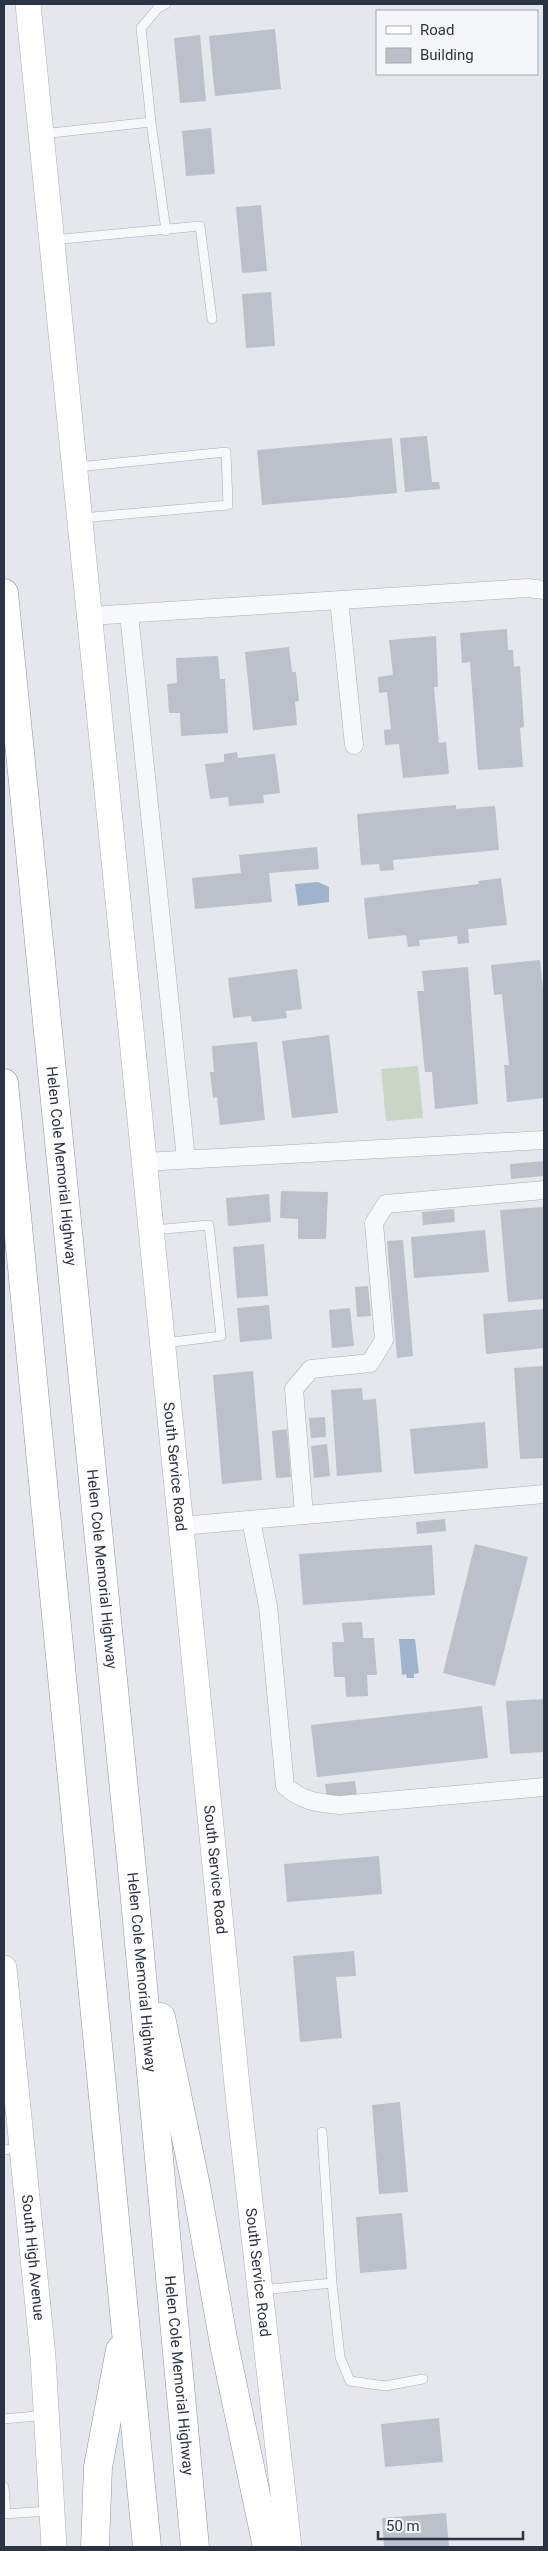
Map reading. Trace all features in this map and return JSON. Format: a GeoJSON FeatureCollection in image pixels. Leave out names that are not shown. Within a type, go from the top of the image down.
{"type":"FeatureCollection","features":[{"type":"Feature","properties":{"kind":"highway","name":"Helen Cole Memorial Highway"},"geometry":{"type":"LineString","coordinates":[[4,593],[134,1890],[195,2547]]}},
{"type":"Feature","properties":{"kind":"highway"},"geometry":{"type":"LineString","coordinates":[[4,1082],[126,2316],[147,2547]]}},
{"type":"Feature","properties":{"kind":"highway"},"geometry":{"type":"LineString","coordinates":[[134,1890],[197,2191],[224,2344],[267,2547]]}},
{"type":"Feature","properties":{"kind":"highway"},"geometry":{"type":"LineString","coordinates":[[94,2547],[98,2467],[126,2316]]}},
{"type":"Feature","properties":{"kind":"main road","name":"South Service Road"},"geometry":{"type":"LineString","coordinates":[[28,4],[238,2095],[289,2547]]}},
{"type":"Feature","properties":{"kind":"main road","name":"South High Avenue"},"geometry":{"type":"LineString","coordinates":[[4,1968],[13,2149],[43,2357],[54,2547]]}},
{"type":"Feature","properties":{"kind":"street"},"geometry":{"type":"LineString","coordinates":[[90,616],[528,588],[544,590]]}},
{"type":"Feature","properties":{"kind":"street"},"geometry":{"type":"LineString","coordinates":[[339,600],[354,745]]}},
{"type":"Feature","properties":{"kind":"street"},"geometry":{"type":"LineString","coordinates":[[128,614],[186,1159]]}},
{"type":"Feature","properties":{"kind":"street"},"geometry":{"type":"LineString","coordinates":[[144,1162],[544,1140]]}},
{"type":"Feature","properties":{"kind":"street"},"geometry":{"type":"LineString","coordinates":[[304,1515],[294,1389],[312,1369],[370,1363],[384,1340],[374,1223],[386,1204],[544,1190]]}},
{"type":"Feature","properties":{"kind":"street"},"geometry":{"type":"LineString","coordinates":[[181,1526],[544,1494]]}},
{"type":"Feature","properties":{"kind":"street"},"geometry":{"type":"LineString","coordinates":[[251,1520],[268,1606],[285,1786],[296,1795],[313,1803],[340,1805],[544,1788]]}},
{"type":"Feature","properties":{"kind":"lane"},"geometry":{"type":"LineString","coordinates":[[166,4],[158,8],[141,28],[151,122],[166,231]]}},
{"type":"Feature","properties":{"kind":"lane"},"geometry":{"type":"LineString","coordinates":[[41,134],[151,122]]}},
{"type":"Feature","properties":{"kind":"lane"},"geometry":{"type":"LineString","coordinates":[[52,240],[166,231],[200,226],[212,319]]}},
{"type":"Feature","properties":{"kind":"lane"},"geometry":{"type":"LineString","coordinates":[[75,467],[226,452],[228,505],[80,518]]}},
{"type":"Feature","properties":{"kind":"lane"},"geometry":{"type":"LineString","coordinates":[[152,1230],[209,1225],[221,1336],[162,1343]]}},
{"type":"Feature","properties":{"kind":"lane"},"geometry":{"type":"LineString","coordinates":[[322,2132],[332,2283],[340,2357],[350,2381],[385,2386],[423,2379]]}},
{"type":"Feature","properties":{"kind":"lane"},"geometry":{"type":"LineString","coordinates":[[260,2290],[332,2283]]}},
{"type":"Feature","properties":{"kind":"lane"},"geometry":{"type":"LineString","coordinates":[[4,2418],[46,2414]]}},
{"type":"Feature","properties":{"kind":"lane"},"geometry":{"type":"LineString","coordinates":[[4,2487],[5,2514],[52,2510]]}},
{"type":"Feature","properties":{"kind":"green space"},"geometry":{"type":"Polygon","coordinates":[[[418,1066],[423,1118],[386,1121],[381,1069],[418,1066]]]}},
{"type":"Feature","properties":{"kind":"water"},"geometry":{"type":"Polygon","coordinates":[[[318,882],[329,887],[329,902],[298,906],[295,884],[318,882]]]}},
{"type":"Feature","properties":{"kind":"water"},"geometry":{"type":"Polygon","coordinates":[[[399,1639],[415,1639],[419,1673],[414,1674],[414,1678],[407,1678],[406,1674],[402,1675],[399,1639]]]}},
{"type":"Feature","properties":{"kind":"building"},"geometry":{"type":"Polygon","coordinates":[[[275,29],[281,89],[215,96],[209,36],[275,29]]]}},
{"type":"Feature","properties":{"kind":"building"},"geometry":{"type":"Polygon","coordinates":[[[200,35],[206,101],[180,103],[174,38],[200,35]]]}},
{"type":"Feature","properties":{"kind":"building"},"geometry":{"type":"Polygon","coordinates":[[[211,128],[215,174],[186,176],[182,131],[211,128]]]}},
{"type":"Feature","properties":{"kind":"building"},"geometry":{"type":"Polygon","coordinates":[[[261,205],[267,271],[242,273],[236,207],[261,205]]]}},
{"type":"Feature","properties":{"kind":"building"},"geometry":{"type":"Polygon","coordinates":[[[271,292],[275,346],[246,348],[242,294],[271,292]]]}},
{"type":"Feature","properties":{"kind":"building"},"geometry":{"type":"Polygon","coordinates":[[[427,436],[432,482],[439,482],[440,489],[405,492],[400,438],[427,436]]]}},
{"type":"Feature","properties":{"kind":"building"},"geometry":{"type":"Polygon","coordinates":[[[392,438],[397,493],[262,505],[257,450],[392,438]]]}},
{"type":"Feature","properties":{"kind":"building"},"geometry":{"type":"Polygon","coordinates":[[[507,629],[508,650],[513,650],[514,667],[520,666],[524,727],[520,728],[523,767],[478,770],[470,662],[462,663],[460,633],[507,629]]]}},
{"type":"Feature","properties":{"kind":"building"},"geometry":{"type":"Polygon","coordinates":[[[436,636],[438,687],[434,687],[439,743],[446,742],[449,774],[403,778],[399,744],[385,745],[384,730],[391,729],[387,692],[379,693],[378,677],[393,675],[389,640],[436,636]]]}},
{"type":"Feature","properties":{"kind":"building"},"geometry":{"type":"Polygon","coordinates":[[[289,647],[292,672],[296,672],[299,701],[295,702],[297,725],[253,730],[245,652],[289,647]]]}},
{"type":"Feature","properties":{"kind":"building"},"geometry":{"type":"Polygon","coordinates":[[[218,656],[220,679],[225,679],[228,733],[181,736],[180,713],[169,713],[167,684],[177,683],[176,658],[218,656]]]}},
{"type":"Feature","properties":{"kind":"building"},"geometry":{"type":"Polygon","coordinates":[[[237,752],[238,758],[275,754],[280,793],[263,795],[264,803],[229,806],[228,797],[210,799],[205,764],[224,762],[224,754],[237,752]]]}},
{"type":"Feature","properties":{"kind":"building"},"geometry":{"type":"Polygon","coordinates":[[[456,805],[456,809],[495,806],[499,850],[393,860],[394,870],[380,871],[379,864],[361,865],[357,814],[456,805]]]}},
{"type":"Feature","properties":{"kind":"building"},"geometry":{"type":"Polygon","coordinates":[[[317,847],[319,869],[269,873],[272,902],[195,909],[192,878],[241,873],[239,855],[317,847]]]}},
{"type":"Feature","properties":{"kind":"building"},"geometry":{"type":"Polygon","coordinates":[[[501,878],[507,925],[468,929],[469,943],[458,944],[457,936],[419,940],[420,946],[408,947],[406,935],[368,939],[364,898],[479,884],[478,881],[501,878]]]}},
{"type":"Feature","properties":{"kind":"building"},"geometry":{"type":"Polygon","coordinates":[[[540,960],[544,999],[544,1098],[507,1102],[504,1065],[509,1065],[502,994],[494,995],[491,965],[540,960]]]}},
{"type":"Feature","properties":{"kind":"building"},"geometry":{"type":"Polygon","coordinates":[[[468,967],[478,1104],[435,1109],[432,1072],[425,1072],[417,991],[424,991],[422,971],[468,967]]]}},
{"type":"Feature","properties":{"kind":"building"},"geometry":{"type":"Polygon","coordinates":[[[297,969],[302,1009],[286,1011],[287,1018],[252,1022],[251,1016],[233,1018],[228,978],[297,969]]]}},
{"type":"Feature","properties":{"kind":"building"},"geometry":{"type":"Polygon","coordinates":[[[329,1035],[338,1113],[292,1118],[282,1041],[329,1035]]]}},
{"type":"Feature","properties":{"kind":"building"},"geometry":{"type":"Polygon","coordinates":[[[257,1042],[265,1120],[220,1125],[217,1097],[213,1098],[210,1072],[214,1072],[212,1046],[257,1042]]]}},
{"type":"Feature","properties":{"kind":"building"},"geometry":{"type":"Polygon","coordinates":[[[544,1161],[544,1176],[511,1179],[510,1164],[544,1161]]]}},
{"type":"Feature","properties":{"kind":"building"},"geometry":{"type":"Polygon","coordinates":[[[281,1191],[328,1192],[326,1239],[298,1239],[298,1219],[280,1218],[281,1191]]]}},
{"type":"Feature","properties":{"kind":"building"},"geometry":{"type":"Polygon","coordinates":[[[269,1194],[271,1222],[228,1226],[226,1198],[269,1194]]]}},
{"type":"Feature","properties":{"kind":"building"},"geometry":{"type":"Polygon","coordinates":[[[543,1207],[544,1299],[508,1302],[500,1210],[543,1207]]]}},
{"type":"Feature","properties":{"kind":"building"},"geometry":{"type":"Polygon","coordinates":[[[454,1209],[455,1222],[423,1225],[422,1212],[454,1209]]]}},
{"type":"Feature","properties":{"kind":"building"},"geometry":{"type":"Polygon","coordinates":[[[485,1230],[489,1272],[414,1278],[411,1237],[485,1230]]]}},
{"type":"Feature","properties":{"kind":"building"},"geometry":{"type":"Polygon","coordinates":[[[403,1240],[413,1356],[397,1358],[387,1241],[403,1240]]]}},
{"type":"Feature","properties":{"kind":"building"},"geometry":{"type":"Polygon","coordinates":[[[264,1244],[268,1296],[237,1298],[233,1247],[264,1244]]]}},
{"type":"Feature","properties":{"kind":"building"},"geometry":{"type":"Polygon","coordinates":[[[368,1286],[371,1316],[357,1317],[355,1287],[368,1286]]]}},
{"type":"Feature","properties":{"kind":"building"},"geometry":{"type":"Polygon","coordinates":[[[269,1305],[272,1339],[240,1342],[237,1308],[269,1305]]]}},
{"type":"Feature","properties":{"kind":"building"},"geometry":{"type":"Polygon","coordinates":[[[350,1308],[354,1346],[332,1348],[329,1310],[350,1308]]]}},
{"type":"Feature","properties":{"kind":"building"},"geometry":{"type":"Polygon","coordinates":[[[544,1309],[544,1348],[486,1354],[483,1314],[544,1309]]]}},
{"type":"Feature","properties":{"kind":"building"},"geometry":{"type":"Polygon","coordinates":[[[544,1366],[544,1458],[520,1459],[514,1368],[544,1366]]]}},
{"type":"Feature","properties":{"kind":"building"},"geometry":{"type":"Polygon","coordinates":[[[253,1371],[262,1480],[222,1484],[213,1375],[253,1371]]]}},
{"type":"Feature","properties":{"kind":"building"},"geometry":{"type":"Polygon","coordinates":[[[362,1388],[363,1400],[376,1399],[382,1472],[337,1476],[331,1390],[362,1388]]]}},
{"type":"Feature","properties":{"kind":"building"},"geometry":{"type":"Polygon","coordinates":[[[325,1417],[326,1437],[311,1438],[309,1418],[325,1417]]]}},
{"type":"Feature","properties":{"kind":"building"},"geometry":{"type":"Polygon","coordinates":[[[485,1422],[488,1468],[414,1474],[410,1429],[485,1422]]]}},
{"type":"Feature","properties":{"kind":"building"},"geometry":{"type":"Polygon","coordinates":[[[287,1429],[291,1477],[276,1478],[272,1431],[287,1429]]]}},
{"type":"Feature","properties":{"kind":"building"},"geometry":{"type":"Polygon","coordinates":[[[327,1444],[330,1476],[314,1478],[311,1446],[327,1444]]]}},
{"type":"Feature","properties":{"kind":"building"},"geometry":{"type":"Polygon","coordinates":[[[445,1519],[446,1531],[417,1534],[416,1522],[445,1519]]]}},
{"type":"Feature","properties":{"kind":"building"},"geometry":{"type":"Polygon","coordinates":[[[475,1544],[528,1557],[495,1686],[443,1673],[475,1544]]]}},
{"type":"Feature","properties":{"kind":"building"},"geometry":{"type":"Polygon","coordinates":[[[432,1545],[435,1595],[303,1605],[299,1554],[432,1545]]]}},
{"type":"Feature","properties":{"kind":"building"},"geometry":{"type":"Polygon","coordinates":[[[362,1622],[363,1638],[374,1638],[377,1675],[367,1675],[368,1696],[346,1697],[345,1677],[334,1677],[332,1642],[344,1642],[342,1623],[362,1622]]]}},
{"type":"Feature","properties":{"kind":"building"},"geometry":{"type":"Polygon","coordinates":[[[544,1699],[544,1752],[510,1754],[506,1701],[544,1699]]]}},
{"type":"Feature","properties":{"kind":"building"},"geometry":{"type":"Polygon","coordinates":[[[482,1706],[488,1758],[317,1777],[311,1725],[482,1706]]]}},
{"type":"Feature","properties":{"kind":"building"},"geometry":{"type":"Polygon","coordinates":[[[355,1781],[357,1796],[327,1799],[325,1784],[355,1781]]]}},
{"type":"Feature","properties":{"kind":"building"},"geometry":{"type":"Polygon","coordinates":[[[379,1856],[382,1894],[287,1902],[284,1864],[379,1856]]]}},
{"type":"Feature","properties":{"kind":"building"},"geometry":{"type":"Polygon","coordinates":[[[354,1951],[356,1976],[336,1977],[342,2038],[300,2042],[293,1956],[354,1951]]]}},
{"type":"Feature","properties":{"kind":"building"},"geometry":{"type":"Polygon","coordinates":[[[400,2102],[408,2192],[379,2194],[372,2105],[400,2102]]]}},
{"type":"Feature","properties":{"kind":"building"},"geometry":{"type":"Polygon","coordinates":[[[402,2213],[407,2269],[360,2273],[356,2217],[402,2213]]]}},
{"type":"Feature","properties":{"kind":"building"},"geometry":{"type":"Polygon","coordinates":[[[439,2418],[443,2462],[385,2467],[381,2424],[439,2418]]]}},
{"type":"Feature","properties":{"kind":"building"},"geometry":{"type":"Polygon","coordinates":[[[446,2513],[449,2547],[384,2547],[382,2518],[446,2513]]]}}]}
